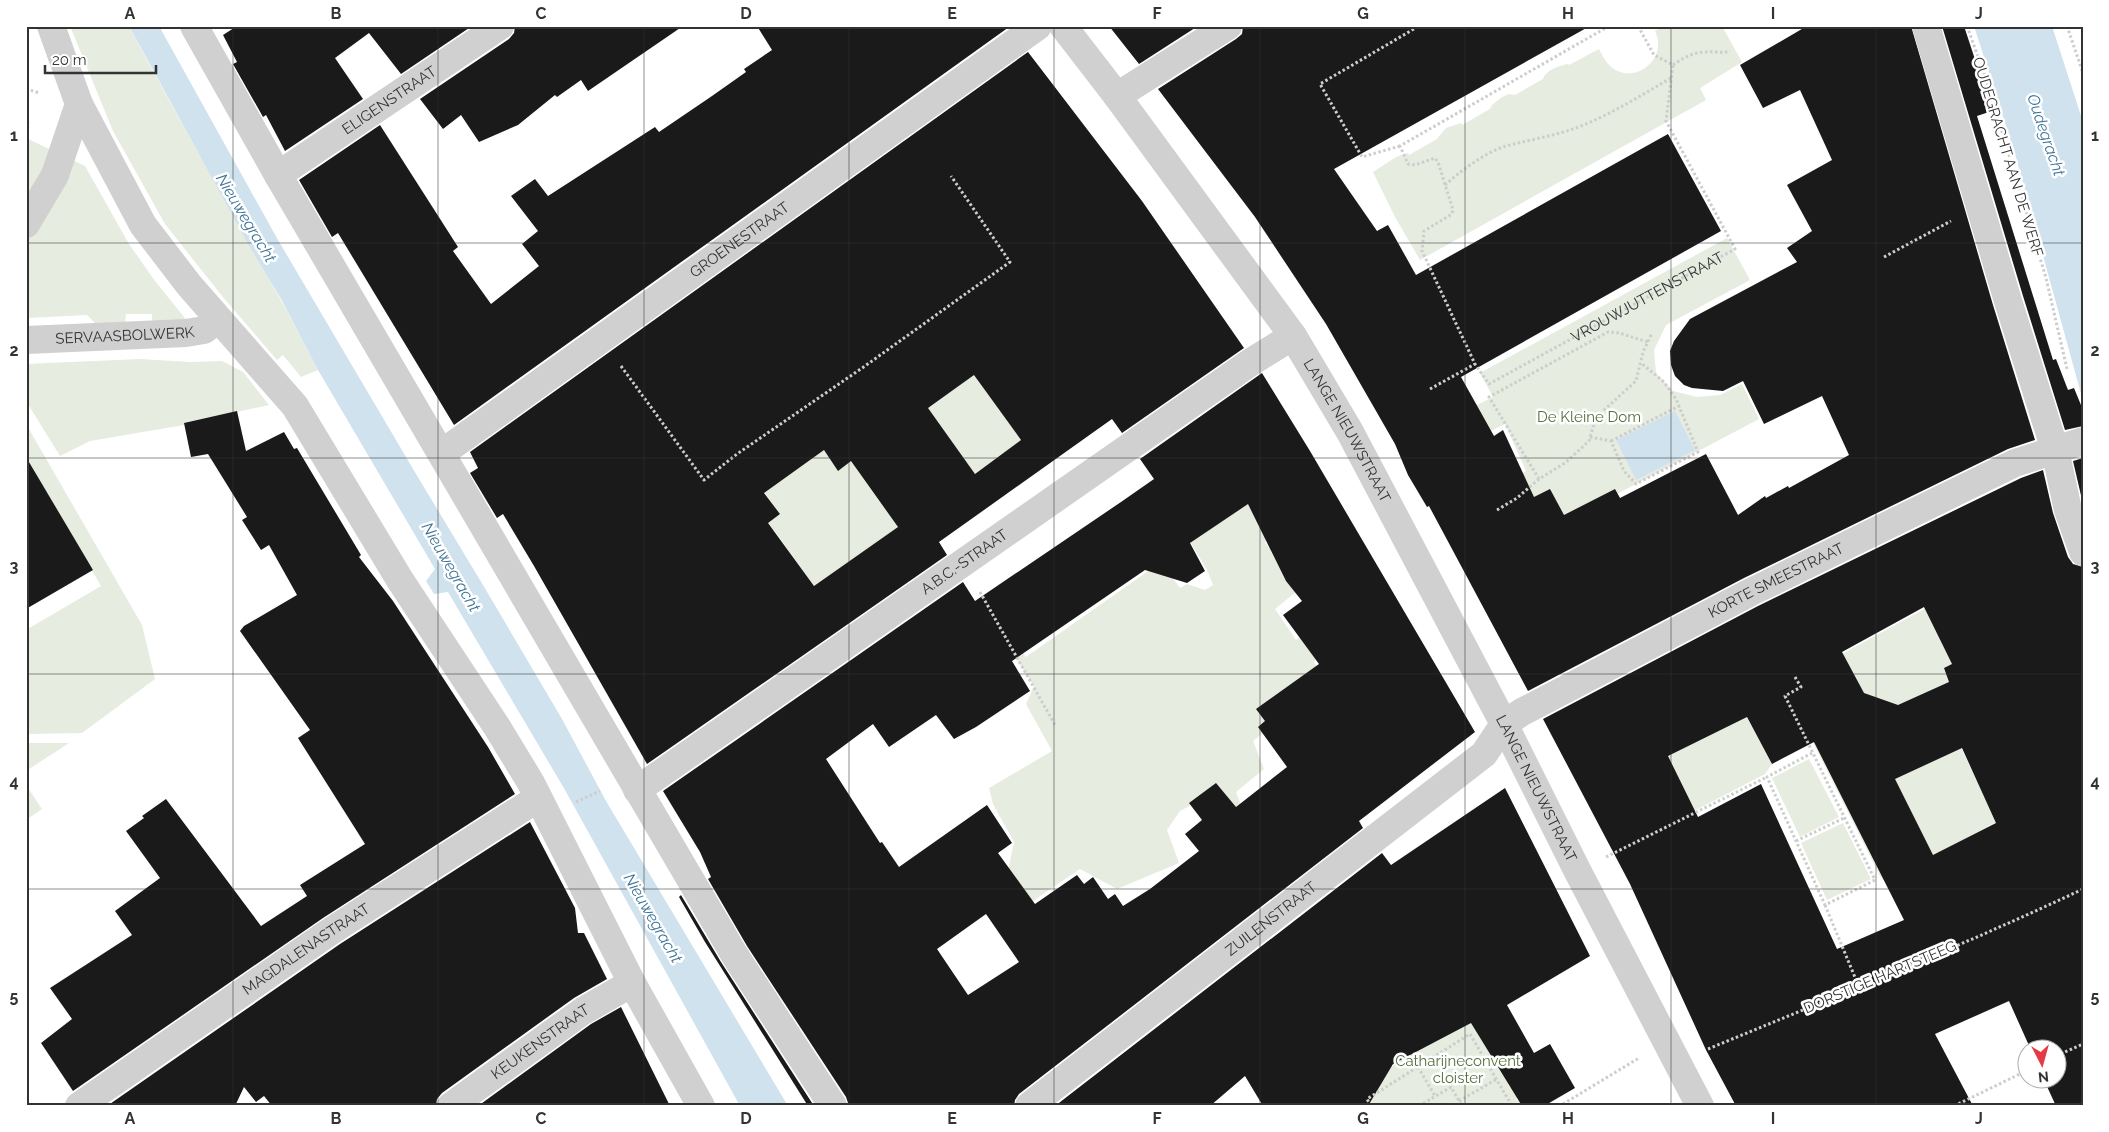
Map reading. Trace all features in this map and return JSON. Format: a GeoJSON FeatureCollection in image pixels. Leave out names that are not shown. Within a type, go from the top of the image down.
{"type":"FeatureCollection","features":[{"type":"Feature","properties":{"kind":"street"},"geometry":{"type":"LineString","coordinates":[[51,26],[79,104],[143,225],[189,286],[295,406],[400,580],[496,727],[538,798],[632,983],[701,1106]]}},
{"type":"Feature","properties":{"kind":"street"},"geometry":{"type":"LineString","coordinates":[[194,26],[278,175],[734,954],[833,1106]]}},
{"type":"Feature","properties":{"kind":"street","name":"ELIGENSTRAAT"},"geometry":{"type":"LineString","coordinates":[[278,175],[500,26]]}},
{"type":"Feature","properties":{"kind":"street","name":"GROENESTRAAT"},"geometry":{"type":"LineString","coordinates":[[442,453],[1038,26]]}},
{"type":"Feature","properties":{"kind":"street","name":"LANGE NIEUWSTRAAT"},"geometry":{"type":"LineString","coordinates":[[1063,26],[1117,96],[1293,336],[1350,432],[1504,724],[1577,870],[1700,1106]]}},
{"type":"Feature","properties":{"kind":"street"},"geometry":{"type":"LineString","coordinates":[[1117,96],[1228,26]]}},
{"type":"Feature","properties":{"kind":"street"},"geometry":{"type":"LineString","coordinates":[[1926,26],[2054,450],[2068,510],[2083,552]]}},
{"type":"Feature","properties":{"kind":"street"},"geometry":{"type":"LineString","coordinates":[[26,224],[55,175],[79,104]]}},
{"type":"Feature","properties":{"kind":"street","name":"SERVAASBOLWERK"},"geometry":{"type":"LineString","coordinates":[[26,340],[186,334],[204,330],[218,319]]}},
{"type":"Feature","properties":{"kind":"street","name":"A.B.C.-STRAAT"},"geometry":{"type":"LineString","coordinates":[[637,790],[961,562],[1250,362],[1293,336]]}},
{"type":"Feature","properties":{"kind":"street","name":"KORTE SMEESTRAAT"},"geometry":{"type":"LineString","coordinates":[[1504,724],[1522,712],[1750,592],[2016,463],[2083,442]]}},
{"type":"Feature","properties":{"kind":"street","name":"ZUILENSTRAAT"},"geometry":{"type":"LineString","coordinates":[[1029,1106],[1484,754],[1504,724]]}},
{"type":"Feature","properties":{"kind":"street","name":"MAGDALENASTRAAT"},"geometry":{"type":"LineString","coordinates":[[78,1106],[331,931],[538,798]]}},
{"type":"Feature","properties":{"kind":"street","name":"KEUKENSTRAAT"},"geometry":{"type":"LineString","coordinates":[[451,1106],[583,1011],[632,983]]}},
{"type":"Feature","properties":{"kind":"path"},"geometry":{"type":"LineString","coordinates":[[1420,26],[1320,84],[1362,157],[1400,146],[1609,26]]}},
{"type":"Feature","properties":{"kind":"path"},"geometry":{"type":"LineString","coordinates":[[1638,26],[1654,55],[1672,64],[1689,55],[1706,52],[1724,54],[1730,51]]}},
{"type":"Feature","properties":{"kind":"path","name":"OUDEGRACHT AAN DE WERF"},"geometry":{"type":"LineString","coordinates":[[1967,26],[1988,85],[2047,288],[2069,377]]}},
{"type":"Feature","properties":{"kind":"path"},"geometry":{"type":"LineString","coordinates":[[2067,26],[2083,73]]}},
{"type":"Feature","properties":{"kind":"path","name":"VROUWJUTTENSTRAAT"},"geometry":{"type":"LineString","coordinates":[[1400,146],[1408,164],[1414,165],[1435,158],[1453,210],[1452,214],[1424,231],[1422,251],[1475,364],[1489,384],[1735,249],[1666,121],[1672,64]]}},
{"type":"Feature","properties":{"kind":"path"},"geometry":{"type":"LineString","coordinates":[[1445,185],[1456,175],[1492,152],[1504,147],[1542,139],[1577,127],[1621,108],[1671,78]]}},
{"type":"Feature","properties":{"kind":"path"},"geometry":{"type":"LineString","coordinates":[[26,112],[28,125],[26,141]]}},
{"type":"Feature","properties":{"kind":"path"},"geometry":{"type":"LineString","coordinates":[[602,339],[704,480],[737,454],[865,366],[1010,262],[951,176]]}},
{"type":"Feature","properties":{"kind":"path"},"geometry":{"type":"LineString","coordinates":[[1884,257],[1963,214],[1980,207]]}},
{"type":"Feature","properties":{"kind":"path"},"geometry":{"type":"LineString","coordinates":[[1539,479],[1489,397],[1608,332],[1619,333],[1648,342]]}},
{"type":"Feature","properties":{"kind":"path"},"geometry":{"type":"LineString","coordinates":[[1496,510],[1517,498],[1539,479],[1565,463],[1589,441],[1594,424],[1604,410],[1636,381],[1640,363],[1652,333]]}},
{"type":"Feature","properties":{"kind":"path"},"geometry":{"type":"LineString","coordinates":[[1611,441],[1624,471],[1636,484],[1698,452],[1679,406],[1664,382],[1640,363]]}},
{"type":"Feature","properties":{"kind":"path"},"geometry":{"type":"LineString","coordinates":[[1430,388],[1475,364]]}},
{"type":"Feature","properties":{"kind":"path"},"geometry":{"type":"LineString","coordinates":[[1590,437],[1611,441],[1679,406]]}},
{"type":"Feature","properties":{"kind":"path"},"geometry":{"type":"LineString","coordinates":[[961,562],[989,605],[1055,725]]}},
{"type":"Feature","properties":{"kind":"path"},"geometry":{"type":"LineString","coordinates":[[1795,677],[1800,687],[1785,696],[1875,880],[1825,905]]}},
{"type":"Feature","properties":{"kind":"path","name":"LANGE NIEUWSTRAAT"},"geometry":{"type":"LineString","coordinates":[[1577,870],[1614,854],[1812,753]]}},
{"type":"Feature","properties":{"kind":"path"},"geometry":{"type":"LineString","coordinates":[[1766,777],[1825,905],[1859,987]]}},
{"type":"Feature","properties":{"kind":"path"},"geometry":{"type":"LineString","coordinates":[[570,805],[605,788]]}},
{"type":"Feature","properties":{"kind":"path"},"geometry":{"type":"LineString","coordinates":[[1796,841],[1844,818]]}},
{"type":"Feature","properties":{"kind":"path","name":"DORSTIGE HARTSTEEG"},"geometry":{"type":"LineString","coordinates":[[1563,1104],[1671,1052],[1859,987],[2083,889]]}},
{"type":"Feature","properties":{"kind":"path"},"geometry":{"type":"LineString","coordinates":[[1371,1106],[1367,1099],[1470,1034],[1512,1106]]}},
{"type":"Feature","properties":{"kind":"path"},"geometry":{"type":"LineString","coordinates":[[2066,1052],[2083,1044]]}},
{"type":"Feature","properties":{"kind":"path"},"geometry":{"type":"LineString","coordinates":[[1418,1067],[1435,1096]]}},
{"type":"Feature","properties":{"kind":"path"},"geometry":{"type":"LineString","coordinates":[[1954,1106],[2016,1076]]}},
{"type":"Feature","properties":{"kind":"path"},"geometry":{"type":"LineString","coordinates":[[1460,1101],[1497,1080]]}},
{"type":"Feature","properties":{"kind":"path"},"geometry":{"type":"LineString","coordinates":[[1419,1106],[1451,1087],[1462,1106]]}},
{"type":"Feature","properties":{"kind":"green space"},"geometry":{"type":"Polygon","coordinates":[[[70,26],[129,26],[318,370],[301,377],[283,355],[277,360],[222,296],[165,224],[113,131],[70,26]]]}},
{"type":"Feature","properties":{"kind":"green space"},"geometry":{"type":"Polygon","coordinates":[[[1664,26],[1722,26],[1742,62],[1700,88],[1706,100],[1420,260],[1395,217],[1373,172],[1396,157],[1408,153],[1409,155],[1437,139],[1446,128],[1461,123],[1462,125],[1490,109],[1502,97],[1509,94],[1515,95],[1543,79],[1553,69],[1569,65],[1599,49],[1608,64],[1619,72],[1638,72],[1647,67],[1653,60],[1657,51],[1658,41],[1655,31],[1664,26]]]}},
{"type":"Feature","properties":{"kind":"green space"},"geometry":{"type":"Polygon","coordinates":[[[26,138],[85,166],[129,244],[155,281],[188,322],[155,323],[152,320],[152,314],[126,314],[125,322],[96,324],[87,315],[26,318],[26,138]]]}},
{"type":"Feature","properties":{"kind":"green space","name":"De Kleine Dom"},"geometry":{"type":"Polygon","coordinates":[[[1727,238],[1750,280],[1666,325],[1654,350],[1656,373],[1673,391],[1697,397],[1720,395],[1742,384],[1759,419],[1532,539],[1503,484],[1526,471],[1505,424],[1471,441],[1455,416],[1493,397],[1480,373],[1727,238]]]}},
{"type":"Feature","properties":{"kind":"green space"},"geometry":{"type":"Polygon","coordinates":[[[963,301],[980,383],[1021,440],[975,474],[933,416],[857,470],[898,527],[814,586],[774,530],[762,527],[780,514],[740,459],[799,468],[824,450],[838,470],[873,445],[963,301]]]}},
{"type":"Feature","properties":{"kind":"green space"},"geometry":{"type":"Polygon","coordinates":[[[140,359],[190,362],[222,361],[243,372],[269,405],[184,423],[184,425],[90,441],[60,456],[26,401],[26,364],[140,359]]]}},
{"type":"Feature","properties":{"kind":"green space"},"geometry":{"type":"Polygon","coordinates":[[[26,424],[142,625],[155,679],[82,733],[26,734],[26,630],[101,586],[26,457],[26,424]]]}},
{"type":"Feature","properties":{"kind":"green space"},"geometry":{"type":"Polygon","coordinates":[[[1246,473],[1278,533],[1265,542],[1297,591],[1275,609],[1296,640],[1314,625],[1334,641],[1314,662],[1356,729],[1281,718],[1253,741],[1264,769],[1236,792],[1242,808],[1229,817],[1212,794],[1180,811],[1167,830],[1179,863],[1117,889],[1080,869],[1030,903],[1008,871],[1014,842],[993,804],[989,788],[1052,751],[1026,704],[1034,686],[986,613],[994,608],[1026,657],[1161,562],[1180,588],[1187,584],[1205,590],[1213,585],[1207,570],[1172,512],[1246,473]]]}},
{"type":"Feature","properties":{"kind":"green space"},"geometry":{"type":"Polygon","coordinates":[[[1948,596],[1965,628],[1940,640],[1952,664],[1944,668],[1949,682],[1961,748],[1976,779],[2041,822],[1994,823],[1959,842],[1966,856],[1900,900],[1880,876],[1790,697],[1800,677],[1948,596]]]}},
{"type":"Feature","properties":{"kind":"green space"},"geometry":{"type":"Polygon","coordinates":[[[1746,716],[1772,764],[1765,774],[1692,812],[1654,739],[1746,716]]]}},
{"type":"Feature","properties":{"kind":"green space"},"geometry":{"type":"Polygon","coordinates":[[[26,743],[69,743],[26,771],[26,743]]]}},
{"type":"Feature","properties":{"kind":"green space"},"geometry":{"type":"Polygon","coordinates":[[[1809,759],[1839,817],[1800,837],[1772,778],[1809,759]]]}},
{"type":"Feature","properties":{"kind":"green space"},"geometry":{"type":"Polygon","coordinates":[[[26,785],[42,809],[26,820],[26,785]]]}},
{"type":"Feature","properties":{"kind":"green space"},"geometry":{"type":"Polygon","coordinates":[[[1843,823],[1871,879],[1827,900],[1801,843],[1843,823]]]}},
{"type":"Feature","properties":{"kind":"green space","name":"Catharijneconvent cloister"},"geometry":{"type":"Polygon","coordinates":[[[1472,1012],[1499,1070],[1512,1082],[1508,1084],[1509,1087],[1513,1085],[1520,1096],[1516,1099],[1518,1101],[1521,1099],[1525,1106],[1350,1106],[1389,1064],[1391,1067],[1394,1066],[1392,1063],[1472,1012]]]}},
{"type":"Feature","properties":{"kind":"water","name":"Nieuwegracht"},"geometry":{"type":"Polygon","coordinates":[[[129,26],[159,26],[278,240],[562,719],[606,801],[788,1106],[740,1106],[565,790],[448,592],[434,594],[426,581],[435,569],[318,370],[281,299],[247,242],[129,26]]]}},
{"type":"Feature","properties":{"kind":"water","name":"Oudegracht"},"geometry":{"type":"Polygon","coordinates":[[[1974,26],[2052,26],[2083,122],[2083,401],[2015,154],[1974,26]]]}},
{"type":"Feature","properties":{"kind":"water"},"geometry":{"type":"Polygon","coordinates":[[[1675,411],[1695,450],[1636,480],[1616,440],[1675,411]]]}},
{"type":"Feature","properties":{"kind":"building"},"geometry":{"type":"Polygon","coordinates":[[[237,26],[472,26],[401,74],[369,33],[335,58],[363,99],[285,151],[266,115],[263,117],[233,64],[237,62],[223,35],[237,26]]]}},
{"type":"Feature","properties":{"kind":"building"},"geometry":{"type":"Polygon","coordinates":[[[515,26],[683,26],[588,91],[581,80],[557,97],[555,95],[518,125],[479,142],[461,115],[443,129],[420,99],[509,39],[514,33],[515,26]]]}},
{"type":"Feature","properties":{"kind":"building"},"geometry":{"type":"Polygon","coordinates":[[[757,26],[1009,27],[454,425],[338,233],[332,237],[299,180],[380,125],[458,247],[453,251],[491,304],[539,266],[522,244],[538,231],[511,196],[535,179],[548,196],[655,127],[659,132],[712,96],[746,72],[744,69],[772,50],[757,26]]]}},
{"type":"Feature","properties":{"kind":"building"},"geometry":{"type":"Polygon","coordinates":[[[1109,26],[1198,26],[1139,64],[1109,26]]]}},
{"type":"Feature","properties":{"kind":"building"},"geometry":{"type":"Polygon","coordinates":[[[1243,26],[1590,26],[1334,169],[1377,231],[1388,225],[1416,275],[1668,134],[1721,231],[1461,377],[1494,436],[1503,430],[1534,497],[1550,489],[1564,515],[1615,489],[1620,498],[1706,454],[1738,515],[1765,496],[1766,498],[1788,486],[1789,488],[1849,455],[1822,396],[1764,424],[1743,381],[1723,391],[1692,388],[1684,385],[1675,376],[1671,365],[1670,351],[1674,341],[1690,319],[1797,262],[1787,248],[1812,231],[1787,185],[1832,160],[1800,90],[1763,108],[1740,65],[1807,26],[1911,26],[2035,440],[2008,449],[1744,578],[1528,691],[1429,506],[1427,507],[1408,475],[1395,444],[1326,324],[1255,217],[1158,89],[1236,39],[1242,34],[1243,26]]]}},
{"type":"Feature","properties":{"kind":"building"},"geometry":{"type":"Polygon","coordinates":[[[1942,26],[1964,26],[1992,111],[1977,116],[2053,360],[2056,359],[2068,390],[2074,388],[2083,410],[2083,426],[2065,430],[1942,26]]]}},
{"type":"Feature","properties":{"kind":"building"},"geometry":{"type":"Polygon","coordinates":[[[1028,52],[1142,201],[1244,348],[1122,433],[1112,419],[939,542],[947,555],[647,764],[503,514],[497,518],[470,473],[478,468],[470,452],[1028,52]],[[974,375],[928,408],[975,474],[1021,440],[974,375]],[[824,450],[764,493],[780,514],[768,523],[814,586],[898,527],[851,461],[838,471],[824,450]]]}},
{"type":"Feature","properties":{"kind":"building"},"geometry":{"type":"Polygon","coordinates":[[[1262,373],[1475,732],[1359,821],[1363,828],[1019,1094],[1014,1106],[849,1106],[846,1097],[747,946],[708,879],[711,877],[700,852],[663,791],[963,582],[975,601],[1121,502],[1154,479],[1140,459],[1262,373]],[[1248,504],[1190,543],[1205,571],[1187,583],[1145,570],[1012,661],[1030,691],[976,727],[954,739],[936,715],[889,747],[873,724],[826,759],[880,843],[882,842],[899,867],[987,805],[1012,843],[998,853],[1035,904],[1077,875],[1084,884],[1093,877],[1108,899],[1115,894],[1123,906],[1150,889],[1199,851],[1185,834],[1202,820],[1189,803],[1216,783],[1236,807],[1287,767],[1258,727],[1265,721],[1256,709],[1319,664],[1283,615],[1302,601],[1286,581],[1248,504]],[[986,914],[937,949],[968,995],[1019,962],[986,914]]]}},
{"type":"Feature","properties":{"kind":"building"},"geometry":{"type":"Polygon","coordinates":[[[237,411],[246,451],[284,432],[294,449],[297,448],[361,555],[359,557],[393,601],[488,747],[515,794],[323,918],[73,1091],[41,1043],[72,1019],[50,988],[132,935],[115,911],[160,878],[126,831],[144,818],[142,816],[166,799],[261,926],[307,896],[300,885],[365,844],[298,738],[310,730],[240,631],[244,626],[297,595],[269,545],[261,550],[242,520],[247,517],[208,454],[191,457],[184,423],[237,411]]]}},
{"type":"Feature","properties":{"kind":"building"},"geometry":{"type":"Polygon","coordinates":[[[26,457],[93,570],[26,609],[26,457]]]}},
{"type":"Feature","properties":{"kind":"building"},"geometry":{"type":"Polygon","coordinates":[[[2083,458],[2083,504],[2073,461],[2083,458]]]}},
{"type":"Feature","properties":{"kind":"building"},"geometry":{"type":"Polygon","coordinates":[[[2043,470],[2053,513],[2068,557],[2073,564],[2083,567],[2083,1106],[2056,1106],[2049,1090],[2066,1090],[2066,1040],[2027,1040],[2009,1001],[1935,1034],[1973,1106],[1736,1106],[1706,1050],[1630,884],[1543,719],[1758,606],[2021,478],[2043,470]],[[1924,607],[1842,652],[1864,693],[1898,705],[1949,682],[1944,668],[1952,664],[1924,607]],[[1747,717],[1668,756],[1698,817],[1761,784],[1837,949],[1904,920],[1814,742],[1772,764],[1747,717]],[[1962,748],[1895,779],[1933,855],[1996,823],[1962,748]]]}},
{"type":"Feature","properties":{"kind":"building"},"geometry":{"type":"Polygon","coordinates":[[[1505,788],[1590,956],[1507,1005],[1534,1053],[1550,1044],[1575,1088],[1544,1106],[1522,1106],[1471,1023],[1393,1064],[1368,1106],[1263,1106],[1245,1076],[1210,1106],[1055,1106],[1382,853],[1391,865],[1505,788]]]}},
{"type":"Feature","properties":{"kind":"building"},"geometry":{"type":"Polygon","coordinates":[[[530,822],[575,908],[578,933],[584,933],[607,979],[574,998],[442,1093],[437,1099],[436,1106],[272,1106],[264,1096],[256,1102],[244,1087],[235,1106],[107,1106],[340,944],[530,822]]]}},
{"type":"Feature","properties":{"kind":"building"},"geometry":{"type":"Polygon","coordinates":[[[681,895],[721,962],[814,1106],[808,1106],[705,942],[679,897],[681,895]]]}},
{"type":"Feature","properties":{"kind":"building"},"geometry":{"type":"Polygon","coordinates":[[[621,1007],[670,1106],[478,1106],[591,1024],[621,1007]]]}}]}
